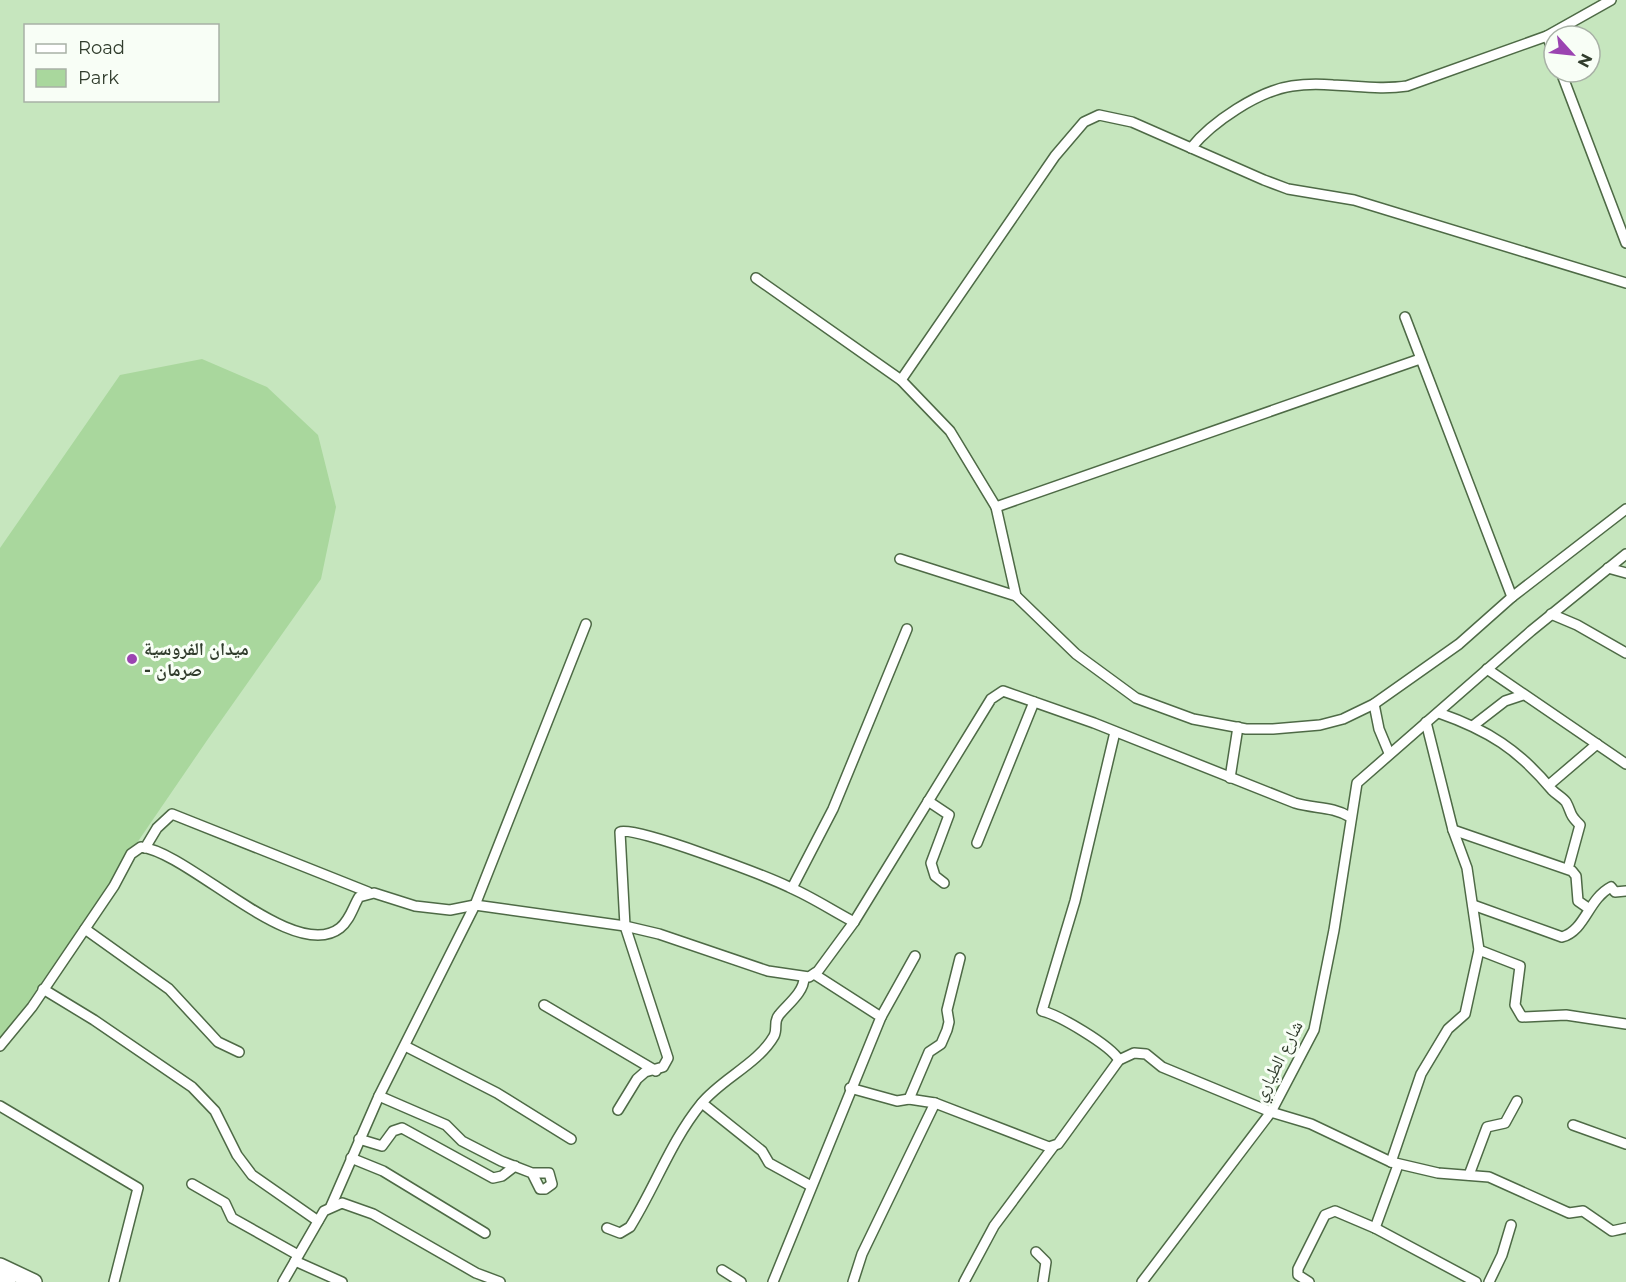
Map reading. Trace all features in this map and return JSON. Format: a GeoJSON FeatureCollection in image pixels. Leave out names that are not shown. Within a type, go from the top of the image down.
{"type":"FeatureCollection","features":[{"type":"Feature","properties":{"kind":"main road"},"geometry":{"type":"LineString","coordinates":[[0,1266],[34,1282]]}},
{"type":"Feature","properties":{"kind":"main road"},"geometry":{"type":"LineString","coordinates":[[0,1278],[8,1282]]}},
{"type":"Feature","properties":{"kind":"street"},"geometry":{"type":"LineString","coordinates":[[1568,24],[1611,0]]}},
{"type":"Feature","properties":{"kind":"street"},"geometry":{"type":"LineString","coordinates":[[1191,148],[1225,117],[1274,91],[1291,86],[1332,85],[1385,89],[1407,86],[1542,38]]}},
{"type":"Feature","properties":{"kind":"street"},"geometry":{"type":"LineString","coordinates":[[1566,84],[1626,243]]}},
{"type":"Feature","properties":{"kind":"street"},"geometry":{"type":"LineString","coordinates":[[902,380],[1036,182],[1084,122],[1099,115],[1115,117],[1288,189],[1344,198],[1626,283]]}},
{"type":"Feature","properties":{"kind":"street"},"geometry":{"type":"LineString","coordinates":[[756,278],[902,380],[950,430],[996,507],[1016,596]]}},
{"type":"Feature","properties":{"kind":"street"},"geometry":{"type":"LineString","coordinates":[[1405,317],[1512,597]]}},
{"type":"Feature","properties":{"kind":"street"},"geometry":{"type":"LineString","coordinates":[[996,507],[1420,360]]}},
{"type":"Feature","properties":{"kind":"street"},"geometry":{"type":"LineString","coordinates":[[900,559],[1016,596],[1076,654],[1136,698],[1193,719],[1238,727],[1273,729],[1320,725],[1342,719],[1374,704],[1459,644],[1512,597],[1626,509]]}},
{"type":"Feature","properties":{"kind":"street","name":"شارع الطياري"},"geometry":{"type":"LineString","coordinates":[[1142,1282],[1271,1112],[1317,1021],[1357,783],[1551,614],[1626,554]]}},
{"type":"Feature","properties":{"kind":"street"},"geometry":{"type":"LineString","coordinates":[[1608,568],[1626,573]]}},
{"type":"Feature","properties":{"kind":"street"},"geometry":{"type":"LineString","coordinates":[[1551,614],[1593,633],[1626,653]]}},
{"type":"Feature","properties":{"kind":"street"},"geometry":{"type":"LineString","coordinates":[[283,1282],[318,1221],[331,1206],[379,1096],[475,905],[586,624]]}},
{"type":"Feature","properties":{"kind":"street"},"geometry":{"type":"LineString","coordinates":[[792,888],[837,801],[907,629]]}},
{"type":"Feature","properties":{"kind":"street"},"geometry":{"type":"LineString","coordinates":[[1487,669],[1626,764]]}},
{"type":"Feature","properties":{"kind":"street"},"geometry":{"type":"LineString","coordinates":[[145,848],[157,828],[172,814],[368,892],[415,906],[450,910],[475,905],[625,927],[659,934],[768,971],[804,978],[814,974],[854,922],[993,696],[1006,691],[1295,803],[1312,807],[1336,808],[1350,817]]}},
{"type":"Feature","properties":{"kind":"street"},"geometry":{"type":"LineString","coordinates":[[1474,725],[1505,701],[1522,695]]}},
{"type":"Feature","properties":{"kind":"street"},"geometry":{"type":"LineString","coordinates":[[977,843],[1034,702]]}},
{"type":"Feature","properties":{"kind":"street"},"geometry":{"type":"LineString","coordinates":[[1374,704],[1379,729],[1389,753]]}},
{"type":"Feature","properties":{"kind":"street"},"geometry":{"type":"LineString","coordinates":[[1439,713],[1474,725],[1515,751],[1567,803],[1569,814],[1580,825],[1568,869]]}},
{"type":"Feature","properties":{"kind":"street"},"geometry":{"type":"LineString","coordinates":[[1375,1228],[1425,1066],[1448,1029],[1465,1014],[1479,950],[1467,868],[1453,830],[1426,722]]}},
{"type":"Feature","properties":{"kind":"street"},"geometry":{"type":"LineString","coordinates":[[1230,778],[1238,727]]}},
{"type":"Feature","properties":{"kind":"street"},"geometry":{"type":"LineString","coordinates":[[1115,732],[1075,901],[1042,1011],[1096,1038],[1114,1052],[1119,1060]]}},
{"type":"Feature","properties":{"kind":"street"},"geometry":{"type":"LineString","coordinates":[[1549,785],[1597,744]]}},
{"type":"Feature","properties":{"kind":"street"},"geometry":{"type":"LineString","coordinates":[[928,801],[949,815],[931,862],[935,876],[944,883]]}},
{"type":"Feature","properties":{"kind":"street"},"geometry":{"type":"LineString","coordinates":[[618,1110],[637,1079],[645,1072],[656,1071],[663,1067],[668,1058],[625,927],[619,835],[622,830],[649,835],[792,888],[854,922]]}},
{"type":"Feature","properties":{"kind":"street"},"geometry":{"type":"LineString","coordinates":[[1453,830],[1568,869],[1576,876],[1575,890],[1578,901],[1588,908]]}},
{"type":"Feature","properties":{"kind":"street"},"geometry":{"type":"LineString","coordinates":[[0,1046],[18,1026],[114,886],[131,854],[137,849],[145,848],[177,863],[249,908],[311,936],[326,934],[340,927],[359,897],[368,892]]}},
{"type":"Feature","properties":{"kind":"street"},"geometry":{"type":"LineString","coordinates":[[1473,905],[1562,937],[1573,932],[1588,908],[1611,887],[1615,892],[1626,891]]}},
{"type":"Feature","properties":{"kind":"street"},"geometry":{"type":"LineString","coordinates":[[85,929],[169,989],[218,1042],[239,1052]]}},
{"type":"Feature","properties":{"kind":"street"},"geometry":{"type":"LineString","coordinates":[[1479,950],[1520,966],[1522,973],[1515,1005],[1522,1017],[1566,1016],[1626,1024]]}},
{"type":"Feature","properties":{"kind":"street"},"geometry":{"type":"LineString","coordinates":[[773,1282],[880,1017],[915,956]]}},
{"type":"Feature","properties":{"kind":"street"},"geometry":{"type":"LineString","coordinates":[[909,1099],[928,1052],[940,1044],[949,1022],[947,1010],[960,958]]}},
{"type":"Feature","properties":{"kind":"street"},"geometry":{"type":"LineString","coordinates":[[814,974],[880,1017]]}},
{"type":"Feature","properties":{"kind":"street"},"geometry":{"type":"LineString","coordinates":[[607,1228],[620,1233],[630,1227],[665,1159],[702,1103],[728,1077],[751,1061],[774,1036],[776,1020],[802,987],[804,978]]}},
{"type":"Feature","properties":{"kind":"street"},"geometry":{"type":"LineString","coordinates":[[43,989],[94,1020],[192,1087],[214,1112],[237,1155],[252,1175],[318,1221]]}},
{"type":"Feature","properties":{"kind":"street"},"geometry":{"type":"LineString","coordinates":[[544,1005],[656,1071]]}},
{"type":"Feature","properties":{"kind":"street"},"geometry":{"type":"LineString","coordinates":[[405,1046],[497,1093],[571,1139]]}},
{"type":"Feature","properties":{"kind":"street"},"geometry":{"type":"LineString","coordinates":[[964,1282],[1000,1217],[1053,1147],[1058,1144],[1119,1060],[1134,1053],[1146,1054],[1162,1067],[1271,1112],[1311,1124],[1394,1164],[1438,1173],[1489,1177],[1569,1213],[1583,1211],[1612,1231],[1626,1228]]}},
{"type":"Feature","properties":{"kind":"street"},"geometry":{"type":"LineString","coordinates":[[850,1088],[897,1101],[909,1099],[935,1103],[1043,1146],[1053,1147]]}},
{"type":"Feature","properties":{"kind":"street"},"geometry":{"type":"LineString","coordinates":[[379,1096],[446,1125],[462,1141],[532,1173]]}},
{"type":"Feature","properties":{"kind":"street"},"geometry":{"type":"LineString","coordinates":[[1469,1175],[1487,1127],[1505,1123],[1517,1101]]}},
{"type":"Feature","properties":{"kind":"street"},"geometry":{"type":"LineString","coordinates":[[702,1103],[762,1151],[768,1161],[811,1186]]}},
{"type":"Feature","properties":{"kind":"street"},"geometry":{"type":"LineString","coordinates":[[853,1282],[871,1233],[935,1103]]}},
{"type":"Feature","properties":{"kind":"street"},"geometry":{"type":"LineString","coordinates":[[0,1106],[138,1188],[114,1282]]}},
{"type":"Feature","properties":{"kind":"street"},"geometry":{"type":"LineString","coordinates":[[1573,1125],[1626,1144]]}},
{"type":"Feature","properties":{"kind":"street"},"geometry":{"type":"LineString","coordinates":[[359,1139],[382,1146],[393,1131],[402,1128],[494,1178],[502,1176],[515,1166]]}},
{"type":"Feature","properties":{"kind":"street"},"geometry":{"type":"LineString","coordinates":[[351,1158],[383,1171],[486,1233]]}},
{"type":"Feature","properties":{"kind":"street"},"geometry":{"type":"LineString","coordinates":[[192,1184],[225,1203],[230,1217],[297,1258],[342,1282]]}},
{"type":"Feature","properties":{"kind":"street"},"geometry":{"type":"LineString","coordinates":[[331,1206],[342,1203],[373,1214],[476,1273],[496,1281]]}},
{"type":"Feature","properties":{"kind":"street"},"geometry":{"type":"LineString","coordinates":[[1309,1282],[1298,1275],[1298,1269],[1329,1213],[1335,1211],[1375,1228],[1476,1282]]}},
{"type":"Feature","properties":{"kind":"street"},"geometry":{"type":"LineString","coordinates":[[1489,1282],[1502,1255],[1511,1225]]}},
{"type":"Feature","properties":{"kind":"street"},"geometry":{"type":"LineString","coordinates":[[1036,1252],[1046,1262],[1043,1282]]}},
{"type":"Feature","properties":{"kind":"street"},"geometry":{"type":"LineString","coordinates":[[722,1270],[741,1282]]}},
{"type":"Feature","properties":{"kind":"green space","name":"ميدان الفروسية - صرمان"},"geometry":{"type":"Polygon","coordinates":[[[202,359],[267,387],[318,435],[336,507],[321,579],[208,739],[9,1030],[0,1039],[0,548],[120,375],[202,359]]]}},
{"type":"Feature","properties":{"kind":"place","name":"ميدان الفروسية - صرمان"},"geometry":{"type":"Point","coordinates":[132,659]}}]}
